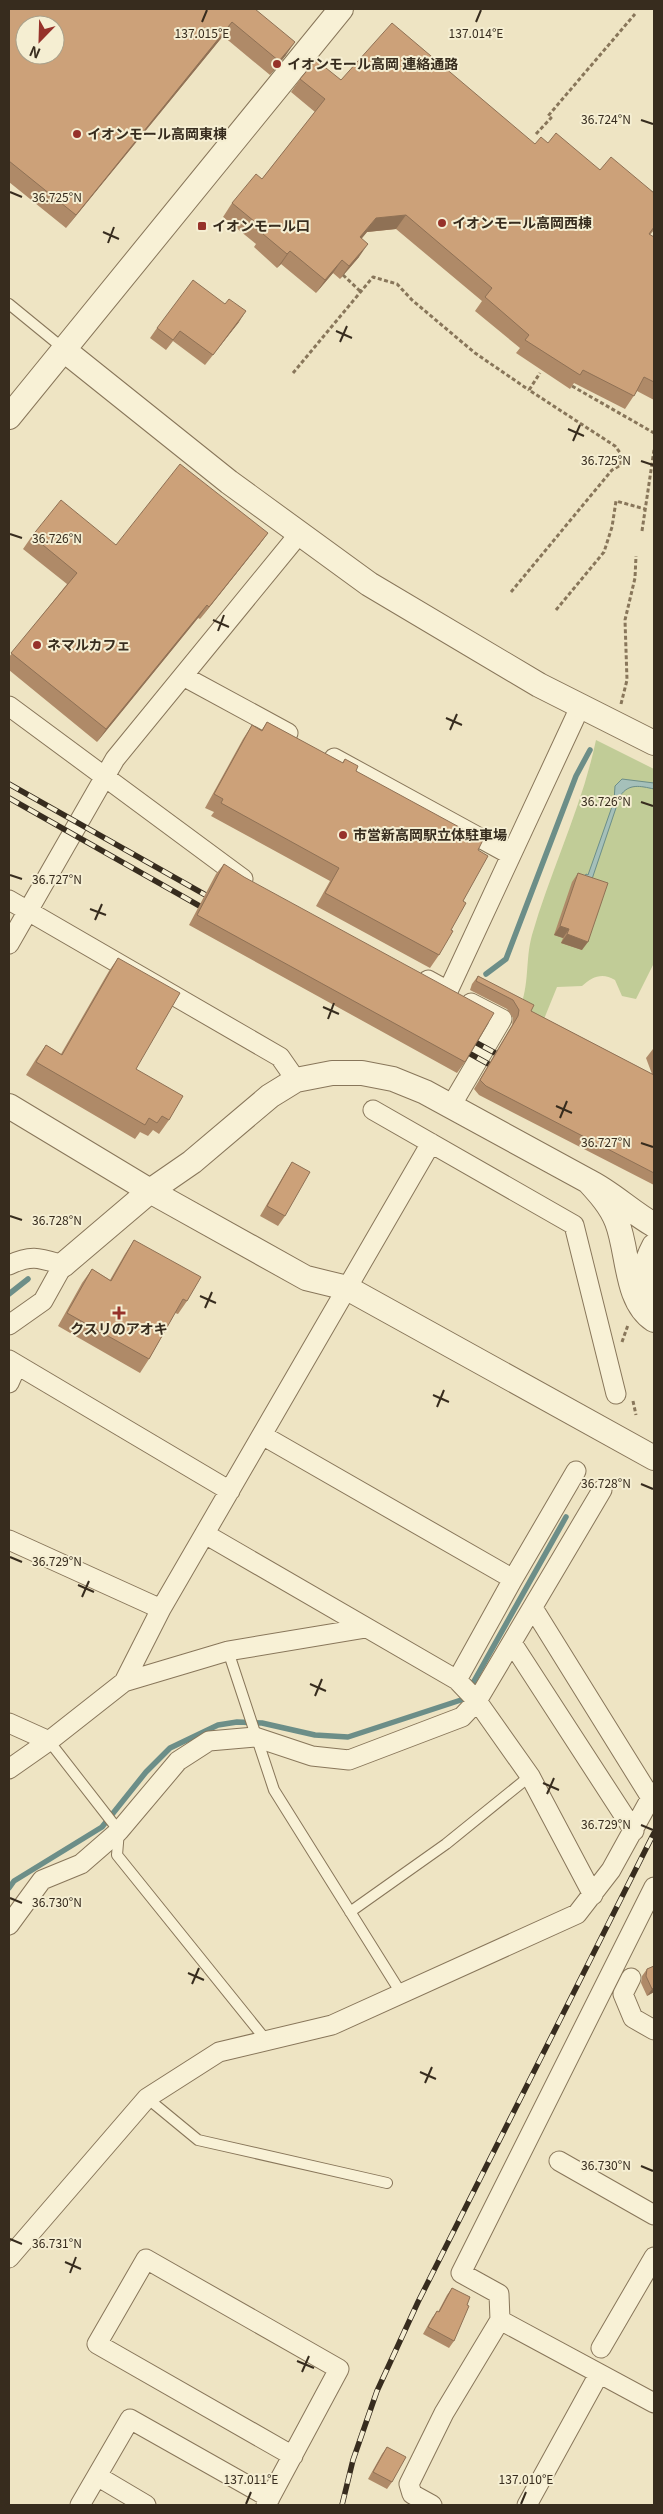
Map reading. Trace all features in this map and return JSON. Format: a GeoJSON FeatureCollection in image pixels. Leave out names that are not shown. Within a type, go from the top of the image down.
{"type":"FeatureCollection","features":[{"type":"Feature","properties":{"kind":"street"},"geometry":{"type":"LineString","coordinates":[[9,417],[341,9]]}},
{"type":"Feature","properties":{"kind":"street"},"geometry":{"type":"LineString","coordinates":[[64,350],[229,482],[369,584],[449,633],[580,706],[654,743]]}},
{"type":"Feature","properties":{"kind":"street"},"geometry":{"type":"LineString","coordinates":[[9,944],[115,759],[299,534]]}},
{"type":"Feature","properties":{"kind":"street"},"geometry":{"type":"LineString","coordinates":[[184,676],[511,855]]}},
{"type":"Feature","properties":{"kind":"street"},"geometry":{"type":"LineString","coordinates":[[9,706],[242,878],[259,888]]}},
{"type":"Feature","properties":{"kind":"street"},"geometry":{"type":"LineString","coordinates":[[448,991],[580,706]]}},
{"type":"Feature","properties":{"kind":"street"},"geometry":{"type":"LineString","coordinates":[[9,900],[280,1057],[296,1080]]}},
{"type":"Feature","properties":{"kind":"street"},"geometry":{"type":"LineString","coordinates":[[414,972],[502,1020],[451,1106]]}},
{"type":"Feature","properties":{"kind":"street"},"geometry":{"type":"LineString","coordinates":[[9,1324],[42,1301],[64,1264],[150,1191],[195,1160],[270,1096],[296,1080],[332,1074],[362,1073],[392,1079],[451,1106],[606,1190],[636,1214],[654,1225]]}},
{"type":"Feature","properties":{"kind":"street"},"geometry":{"type":"LineString","coordinates":[[9,1106],[150,1191],[306,1278],[348,1288],[654,1458]]}},
{"type":"Feature","properties":{"kind":"street"},"geometry":{"type":"LineString","coordinates":[[373,1110],[574,1225],[616,1394]]}},
{"type":"Feature","properties":{"kind":"street"},"geometry":{"type":"LineString","coordinates":[[124,1682],[162,1609],[431,1143]]}},
{"type":"Feature","properties":{"kind":"street"},"geometry":{"type":"LineString","coordinates":[[588,1181],[605,1201],[617,1221],[636,1299],[644,1314],[654,1320]]}},
{"type":"Feature","properties":{"kind":"street"},"geometry":{"type":"LineString","coordinates":[[654,1246],[648,1256],[644,1280],[646,1296],[654,1315]]}},
{"type":"Feature","properties":{"kind":"street"},"geometry":{"type":"LineString","coordinates":[[9,1265],[23,1258],[40,1257],[64,1264]]}},
{"type":"Feature","properties":{"kind":"street"},"geometry":{"type":"LineString","coordinates":[[9,1383],[13,1363],[230,1492]]}},
{"type":"Feature","properties":{"kind":"street"},"geometry":{"type":"LineString","coordinates":[[262,1435],[513,1579]]}},
{"type":"Feature","properties":{"kind":"street"},"geometry":{"type":"LineString","coordinates":[[458,1681],[513,1579],[576,1471]]}},
{"type":"Feature","properties":{"kind":"street"},"geometry":{"type":"LineString","coordinates":[[9,1925],[42,1880],[81,1864],[119,1831],[178,1762],[209,1741],[255,1737],[312,1756],[349,1760],[462,1717],[477,1701],[602,1490]]}},
{"type":"Feature","properties":{"kind":"street"},"geometry":{"type":"LineString","coordinates":[[205,1534],[458,1681],[477,1701],[530,1776],[593,1895]]}},
{"type":"Feature","properties":{"kind":"street"},"geometry":{"type":"LineString","coordinates":[[9,1540],[162,1609]]}},
{"type":"Feature","properties":{"kind":"street"},"geometry":{"type":"LineString","coordinates":[[9,2258],[147,2098],[218,2052],[332,2025],[577,1914],[593,1895],[634,1831],[653,1795],[533,1608]]}},
{"type":"Feature","properties":{"kind":"street"},"geometry":{"type":"LineString","coordinates":[[9,1768],[49,1741],[124,1682],[228,1651],[366,1628]]}},
{"type":"Feature","properties":{"kind":"street"},"geometry":{"type":"LineString","coordinates":[[512,1643],[634,1831]]}},
{"type":"Feature","properties":{"kind":"street"},"geometry":{"type":"LineString","coordinates":[[9,1723],[49,1741]]}},
{"type":"Feature","properties":{"kind":"street"},"geometry":{"type":"LineString","coordinates":[[432,2505],[412,2494],[409,2484],[444,2413],[500,2320],[499,2294],[461,2273],[654,1887]]}},
{"type":"Feature","properties":{"kind":"street"},"geometry":{"type":"LineString","coordinates":[[631,1978],[623,1994],[633,2018],[654,2030]]}},
{"type":"Feature","properties":{"kind":"street"},"geometry":{"type":"LineString","coordinates":[[559,2161],[654,2216]]}},
{"type":"Feature","properties":{"kind":"street"},"geometry":{"type":"LineString","coordinates":[[601,2348],[654,2257]]}},
{"type":"Feature","properties":{"kind":"street"},"geometry":{"type":"LineString","coordinates":[[80,2505],[130,2420],[268,2502],[293,2456],[339,2369],[146,2259],[97,2344],[293,2456]]}},
{"type":"Feature","properties":{"kind":"street"},"geometry":{"type":"LineString","coordinates":[[500,2320],[654,2404]]}},
{"type":"Feature","properties":{"kind":"street"},"geometry":{"type":"LineString","coordinates":[[527,2505],[599,2374]]}},
{"type":"Feature","properties":{"kind":"street"},"geometry":{"type":"LineString","coordinates":[[97,2476],[146,2505]]}},
{"type":"Feature","properties":{"kind":"lane"},"geometry":{"type":"LineString","coordinates":[[9,304],[64,350]]}},
{"type":"Feature","properties":{"kind":"lane"},"geometry":{"type":"LineString","coordinates":[[228,1651],[274,1790],[401,1993]]}},
{"type":"Feature","properties":{"kind":"lane"},"geometry":{"type":"LineString","coordinates":[[49,1741],[119,1831],[117,1855],[266,2040]]}},
{"type":"Feature","properties":{"kind":"lane"},"geometry":{"type":"LineString","coordinates":[[350,1912],[446,1844],[530,1776]]}},
{"type":"Feature","properties":{"kind":"lane"},"geometry":{"type":"LineString","coordinates":[[147,2098],[198,2140],[387,2183]]}},
{"type":"Feature","properties":{"kind":"path"},"geometry":{"type":"LineString","coordinates":[[536,134],[551,118],[548,116],[635,14]]}},
{"type":"Feature","properties":{"kind":"path"},"geometry":{"type":"LineString","coordinates":[[343,275],[361,292]]}},
{"type":"Feature","properties":{"kind":"path"},"geometry":{"type":"LineString","coordinates":[[293,373],[374,277],[397,284],[412,300],[475,353],[615,446],[621,454],[621,465],[612,470],[511,592]]}},
{"type":"Feature","properties":{"kind":"path"},"geometry":{"type":"LineString","coordinates":[[530,390],[540,373]]}},
{"type":"Feature","properties":{"kind":"path"},"geometry":{"type":"LineString","coordinates":[[572,386],[654,433]]}},
{"type":"Feature","properties":{"kind":"path"},"geometry":{"type":"LineString","coordinates":[[642,531],[654,450]]}},
{"type":"Feature","properties":{"kind":"path"},"geometry":{"type":"LineString","coordinates":[[556,610],[604,552],[612,527],[616,502],[645,510]]}},
{"type":"Feature","properties":{"kind":"path"},"geometry":{"type":"LineString","coordinates":[[621,705],[627,680],[625,620],[635,578],[636,556]]}},
{"type":"Feature","properties":{"kind":"green space"},"geometry":{"type":"Polygon","coordinates":[[[596,740],[654,769],[654,963],[636,999],[622,996],[615,980],[601,976],[590,980],[582,986],[557,987],[544,1019],[519,1010],[525,991],[530,944],[540,910],[575,814],[596,740]]]}},
{"type":"Feature","properties":{"kind":"water"},"geometry":{"type":"Polygon","coordinates":[[[622,779],[654,783],[654,789],[635,786],[627,789],[620,796],[590,885],[584,878],[586,874],[588,875],[614,801],[615,786],[622,779]]]}},
{"type":"Feature","properties":{"kind":"building","name":"イオンモール高岡東棟"},"geometry":{"type":"Polygon","coordinates":[[[9,9],[255,9],[295,42],[279,61],[232,22],[76,215],[9,161],[9,9]]]}},
{"type":"Feature","properties":{"kind":"building","name":"イオンモール高岡西棟"},"geometry":{"type":"Polygon","coordinates":[[[392,23],[535,144],[541,137],[548,143],[556,133],[600,170],[611,157],[654,193],[654,227],[649,234],[654,237],[654,382],[644,377],[634,396],[583,370],[580,375],[525,340],[529,335],[485,297],[492,288],[406,215],[376,218],[360,237],[368,244],[349,266],[342,260],[325,280],[290,251],[287,254],[263,234],[266,231],[232,203],[256,174],[262,179],[325,99],[300,79],[316,60],[341,80],[392,23]]]}},
{"type":"Feature","properties":{"kind":"building"},"geometry":{"type":"Polygon","coordinates":[[[193,280],[225,304],[229,299],[246,311],[213,355],[180,331],[173,340],[157,328],[193,280]]]}},
{"type":"Feature","properties":{"kind":"building"},"geometry":{"type":"Polygon","coordinates":[[[180,464],[268,533],[209,607],[207,605],[106,729],[11,653],[77,573],[32,536],[61,500],[116,545],[180,464]]]}},
{"type":"Feature","properties":{"kind":"building","name":"市営新高岡駅立体駐車場"},"geometry":{"type":"Polygon","coordinates":[[[267,722],[343,763],[345,759],[358,766],[356,771],[483,840],[478,850],[488,856],[463,901],[466,903],[439,955],[325,893],[339,868],[221,803],[223,799],[214,794],[252,725],[262,731],[267,722]]]}},
{"type":"Feature","properties":{"kind":"building"},"geometry":{"type":"Polygon","coordinates":[[[224,864],[244,877],[494,1013],[465,1062],[197,915],[224,864]]]}},
{"type":"Feature","properties":{"kind":"building"},"geometry":{"type":"Polygon","coordinates":[[[578,873],[608,883],[588,942],[567,934],[569,929],[560,926],[578,873]]]}},
{"type":"Feature","properties":{"kind":"building"},"geometry":{"type":"Polygon","coordinates":[[[118,958],[180,993],[136,1069],[183,1096],[169,1120],[162,1116],[157,1123],[149,1118],[145,1125],[36,1062],[46,1045],[62,1055],[118,958]]]}},
{"type":"Feature","properties":{"kind":"building"},"geometry":{"type":"Polygon","coordinates":[[[478,976],[534,1005],[531,1011],[654,1075],[654,1173],[486,1086],[480,1080],[518,1016],[519,1010],[513,1000],[476,981],[478,976]]]}},
{"type":"Feature","properties":{"kind":"building"},"geometry":{"type":"Polygon","coordinates":[[[292,1162],[310,1172],[285,1216],[267,1206],[292,1162]]]}},
{"type":"Feature","properties":{"kind":"building","name":"クスリのアオキ"},"geometry":{"type":"Polygon","coordinates":[[[134,1240],[201,1277],[187,1301],[183,1299],[149,1359],[67,1313],[92,1269],[111,1281],[134,1240]]]}},
{"type":"Feature","properties":{"kind":"building"},"geometry":{"type":"Polygon","coordinates":[[[654,1966],[654,1988],[652,1989],[646,1976],[647,1969],[654,1966]]]}},
{"type":"Feature","properties":{"kind":"building"},"geometry":{"type":"Polygon","coordinates":[[[452,2288],[470,2297],[467,2305],[469,2306],[454,2341],[428,2327],[437,2311],[439,2312],[452,2288]]]}},
{"type":"Feature","properties":{"kind":"building"},"geometry":{"type":"Polygon","coordinates":[[[387,2447],[406,2457],[392,2482],[373,2472],[387,2447]]]}},
{"type":"Feature","properties":{"kind":"waterway"},"geometry":{"type":"LineString","coordinates":[[486,974],[506,959],[576,776],[590,750]]}},
{"type":"Feature","properties":{"kind":"waterway"},"geometry":{"type":"LineString","coordinates":[[9,1294],[28,1279]]}},
{"type":"Feature","properties":{"kind":"waterway"},"geometry":{"type":"LineString","coordinates":[[9,1888],[14,1881],[102,1827],[146,1772],[170,1748],[218,1725],[237,1722],[262,1723],[315,1735],[348,1737],[464,1699],[566,1517]]}},
{"type":"Feature","properties":{"kind":"railway"},"geometry":{"type":"LineString","coordinates":[[9,784],[218,902]]}},
{"type":"Feature","properties":{"kind":"railway"},"geometry":{"type":"LineString","coordinates":[[9,798],[212,913]]}},
{"type":"Feature","properties":{"kind":"railway"},"geometry":{"type":"LineString","coordinates":[[464,1036],[508,1060]]}},
{"type":"Feature","properties":{"kind":"railway"},"geometry":{"type":"LineString","coordinates":[[458,1047],[501,1071]]}},
{"type":"Feature","properties":{"kind":"railway"},"geometry":{"type":"LineString","coordinates":[[342,2505],[353,2460],[377,2391],[418,2302],[654,1833]]}},
{"type":"Feature","properties":{"kind":"place","name":"イオンモール高岡 連絡通路"},"geometry":{"type":"Point","coordinates":[277,64]}},
{"type":"Feature","properties":{"kind":"place","name":"イオンモール高岡東棟"},"geometry":{"type":"Point","coordinates":[77,134]}},
{"type":"Feature","properties":{"kind":"place","name":"イオンモール高岡西棟"},"geometry":{"type":"Point","coordinates":[442,223]}},
{"type":"Feature","properties":{"kind":"place","name":"イオンモール口"},"geometry":{"type":"Point","coordinates":[202,226]}},
{"type":"Feature","properties":{"kind":"place","name":"ネマルカフェ"},"geometry":{"type":"Point","coordinates":[37,645]}},
{"type":"Feature","properties":{"kind":"place","name":"市営新高岡駅立体駐車場"},"geometry":{"type":"Point","coordinates":[343,835]}},
{"type":"Feature","properties":{"kind":"place","name":"クスリのアオキ"},"geometry":{"type":"Point","coordinates":[119,1313]}}]}
